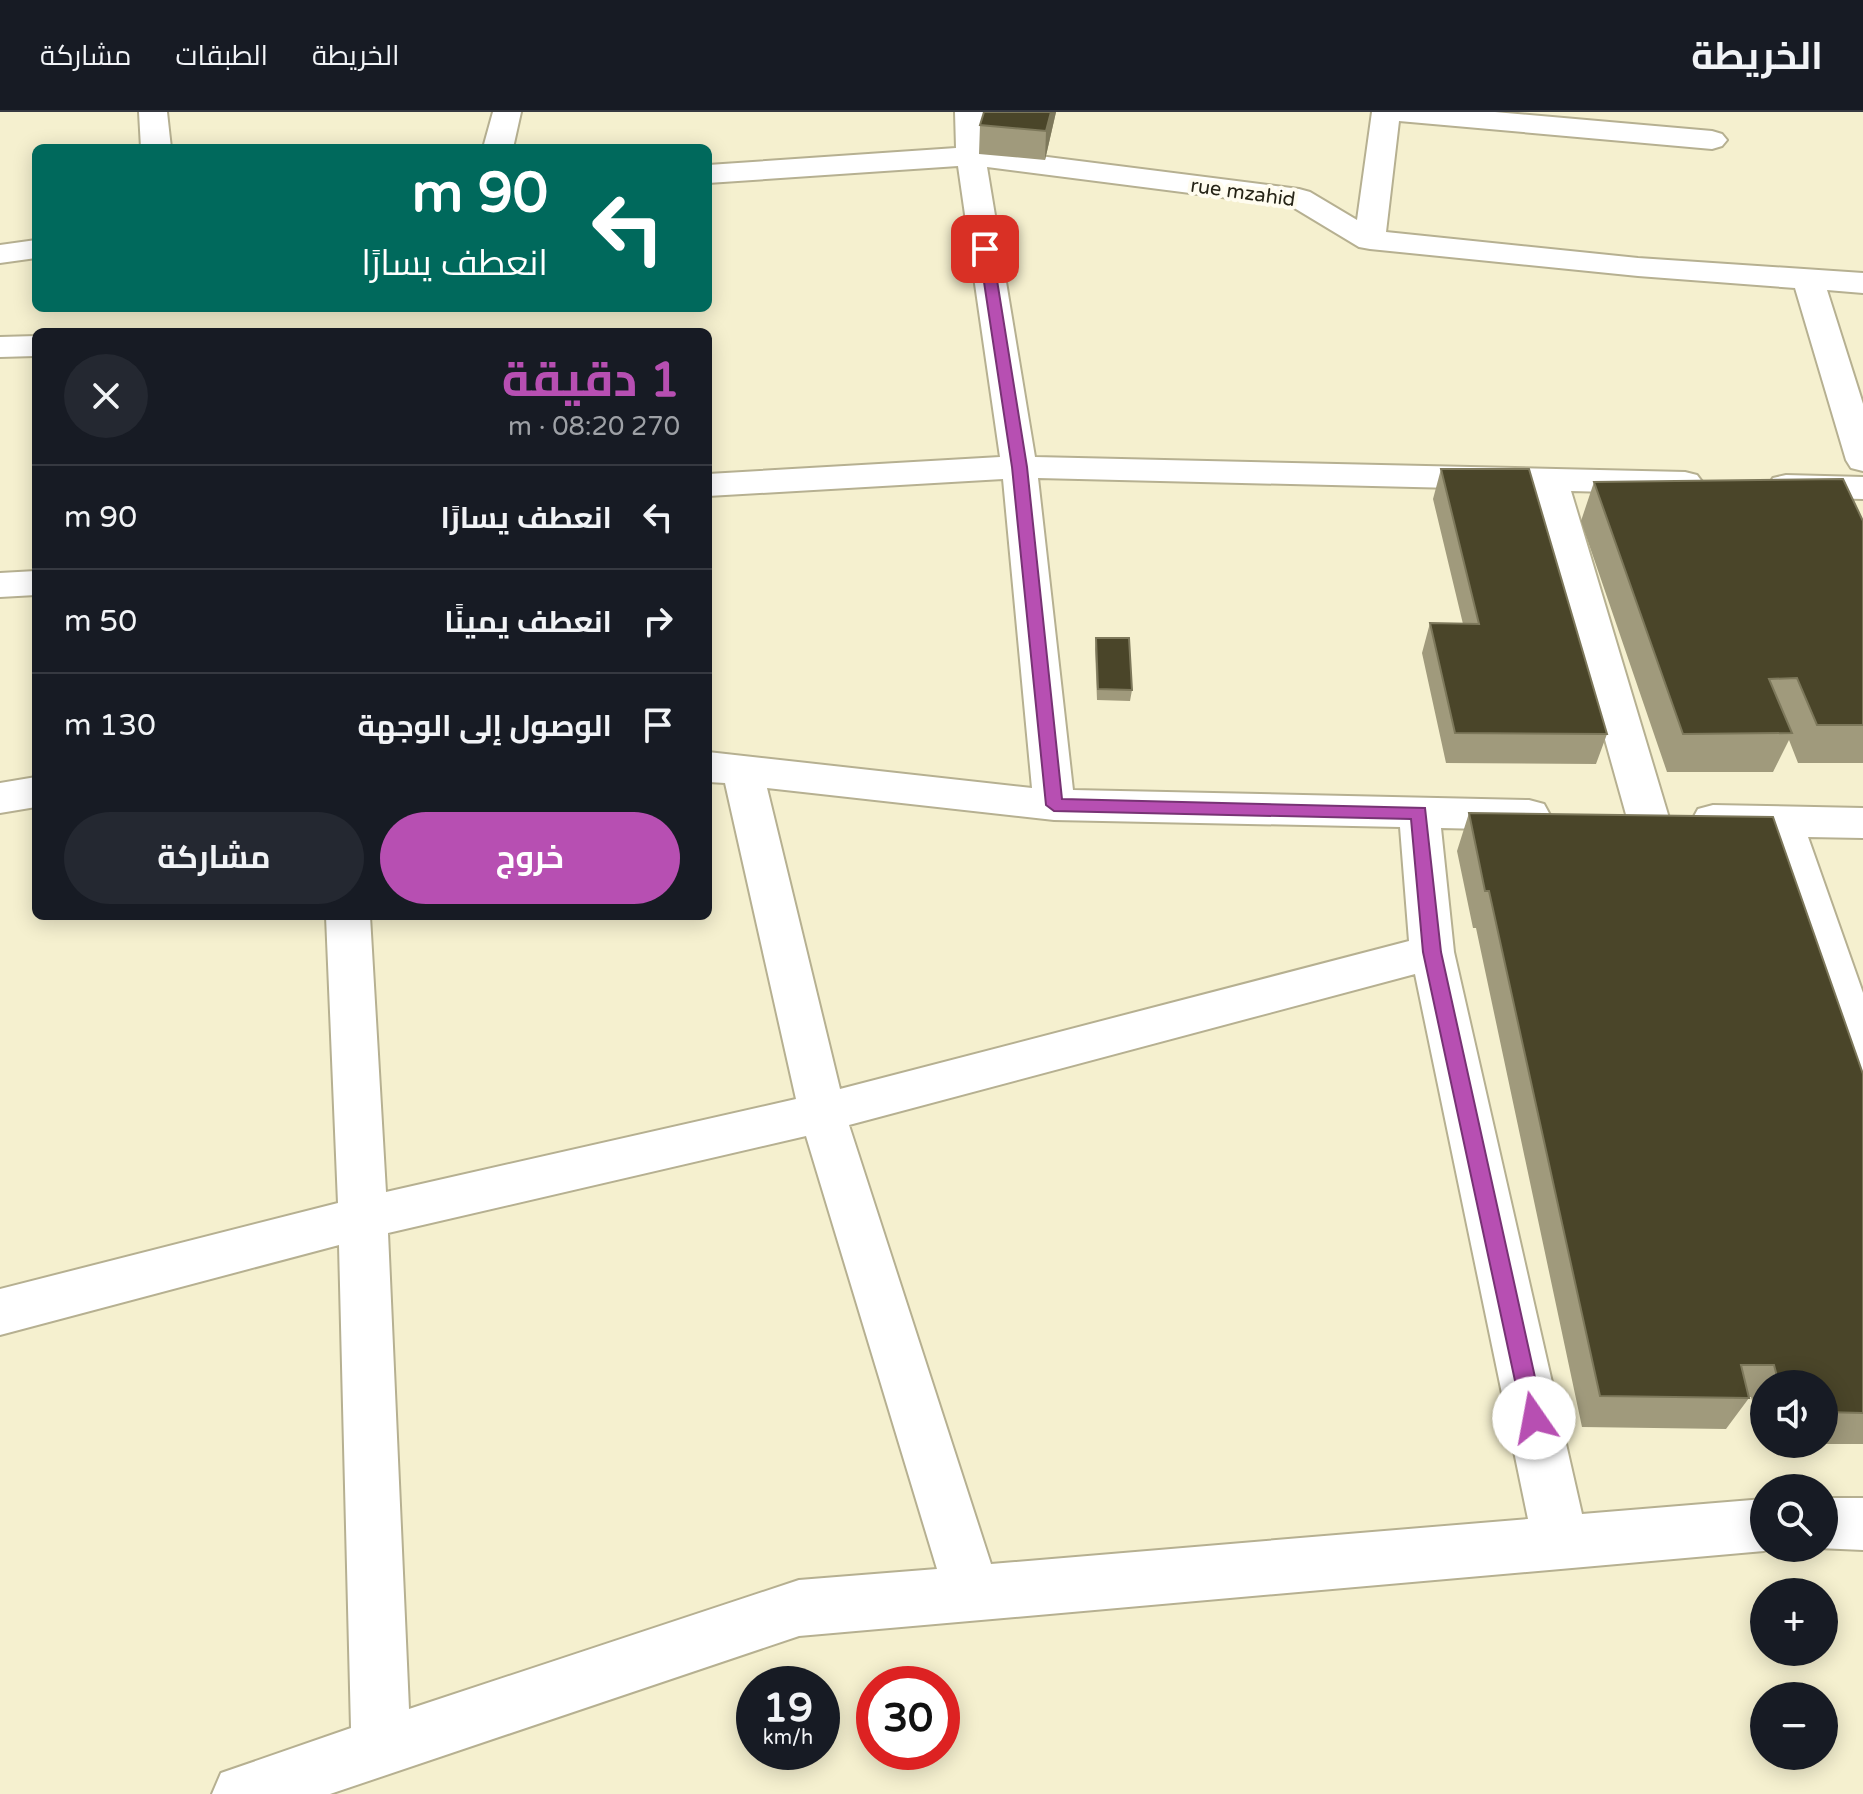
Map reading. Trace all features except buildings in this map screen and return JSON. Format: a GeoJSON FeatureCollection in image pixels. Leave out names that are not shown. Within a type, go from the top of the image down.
{"type":"FeatureCollection","features":[{"type":"Feature","properties":{"kind":"street"},"geometry":{"type":"LineString","coordinates":[[153,112],[156,144]]}},
{"type":"Feature","properties":{"kind":"street"},"geometry":{"type":"LineString","coordinates":[[499,144],[507,112]]}},
{"type":"Feature","properties":{"kind":"street"},"geometry":{"type":"LineString","coordinates":[[969,112],[971,156],[1019,467],[1054,805]]}},
{"type":"Feature","properties":{"kind":"street"},"geometry":{"type":"LineString","coordinates":[[1370,240],[1386,112]]}},
{"type":"Feature","properties":{"kind":"street"},"geometry":{"type":"LineString","coordinates":[[1398,112],[1712,140]]}},
{"type":"Feature","properties":{"kind":"street","name":"rue mzahid"},"geometry":{"type":"LineString","coordinates":[[712,174],[971,156],[1299,198],[1370,240],[1622,265],[1863,283]]}},
{"type":"Feature","properties":{"kind":"street"},"geometry":{"type":"LineString","coordinates":[[0,254],[32,250]]}},
{"type":"Feature","properties":{"kind":"street"},"geometry":{"type":"LineString","coordinates":[[1808,279],[1863,460]]}},
{"type":"Feature","properties":{"kind":"street"},"geometry":{"type":"LineString","coordinates":[[0,347],[32,346]]}},
{"type":"Feature","properties":{"kind":"street"},"geometry":{"type":"LineString","coordinates":[[712,485],[1019,467],[1863,488]]}},
{"type":"Feature","properties":{"kind":"street"},"geometry":{"type":"LineString","coordinates":[[1550,480],[1648,818]]}},
{"type":"Feature","properties":{"kind":"street"},"geometry":{"type":"LineString","coordinates":[[0,585],[32,583]]}},
{"type":"Feature","properties":{"kind":"street"},"geometry":{"type":"LineString","coordinates":[[972,1593],[822,1113],[726,769],[1054,805],[1863,823]]}},
{"type":"Feature","properties":{"kind":"street"},"geometry":{"type":"LineString","coordinates":[[0,798],[32,793]]}},
{"type":"Feature","properties":{"kind":"street"},"geometry":{"type":"LineString","coordinates":[[1419,813],[1432,952],[1561,1543]]}},
{"type":"Feature","properties":{"kind":"street"},"geometry":{"type":"LineString","coordinates":[[1781,821],[1863,1058]]}},
{"type":"Feature","properties":{"kind":"street"},"geometry":{"type":"LineString","coordinates":[[348,920],[363,1218],[381,1749]]}},
{"type":"Feature","properties":{"kind":"street"},"geometry":{"type":"LineString","coordinates":[[0,1312],[363,1218],[822,1113],[1432,952]]}},
{"type":"Feature","properties":{"kind":"street"},"geometry":{"type":"LineString","coordinates":[[1838,1524],[1863,1524]]}},
{"type":"Feature","properties":{"kind":"street"},"geometry":{"type":"LineString","coordinates":[[242,1794],[799,1608],[1750,1526]]}},
{"type":"Feature","properties":{"kind":"route"},"geometry":{"type":"LineString","coordinates":[[985,249],[1019,467],[1054,805],[1419,813],[1432,952],[1534,1418]]}}]}
